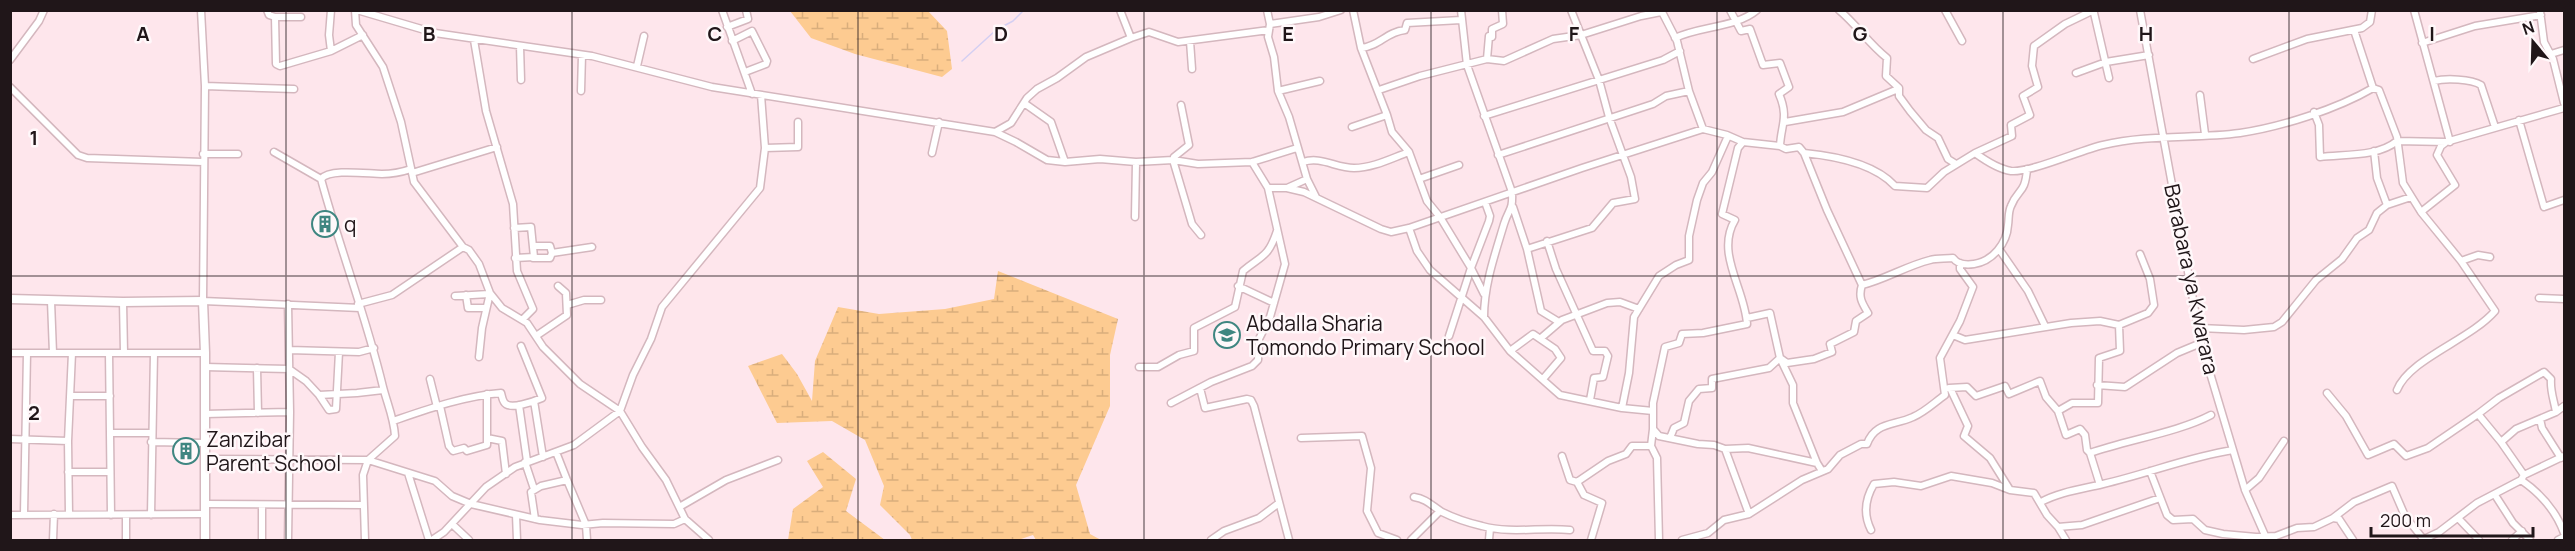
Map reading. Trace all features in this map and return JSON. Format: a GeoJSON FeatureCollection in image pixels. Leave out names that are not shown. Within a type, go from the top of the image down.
{"type":"FeatureCollection","features":[{"type":"Feature","properties":{"kind":"street"},"geometry":{"type":"LineString","coordinates":[[10,60],[39,21],[44,10]]}},
{"type":"Feature","properties":{"kind":"street"},"geometry":{"type":"LineString","coordinates":[[201,10],[205,86],[202,301],[206,353],[205,540]]}},
{"type":"Feature","properties":{"kind":"street"},"geometry":{"type":"LineString","coordinates":[[267,10],[269,15],[275,17],[301,17]]}},
{"type":"Feature","properties":{"kind":"street"},"geometry":{"type":"LineString","coordinates":[[331,10],[329,35],[331,51]]}},
{"type":"Feature","properties":{"kind":"street"},"geometry":{"type":"LineString","coordinates":[[709,540],[685,519],[681,506],[666,480],[620,411],[573,378],[543,347],[523,319],[506,312],[489,294],[479,264],[417,189],[401,122],[383,67],[357,24],[356,10],[380,14],[410,27],[474,40],[582,54],[752,94],[995,132],[1047,160],[1065,162],[1100,159],[1136,162],[1173,160],[1198,164],[1252,162],[1297,148]]}},
{"type":"Feature","properties":{"kind":"street"},"geometry":{"type":"LineString","coordinates":[[722,10],[752,94]]}},
{"type":"Feature","properties":{"kind":"street"},"geometry":{"type":"LineString","coordinates":[[745,72],[766,63],[752,31],[746,10]]}},
{"type":"Feature","properties":{"kind":"street"},"geometry":{"type":"LineString","coordinates":[[1120,10],[1131,38]]}},
{"type":"Feature","properties":{"kind":"street"},"geometry":{"type":"LineString","coordinates":[[1268,10],[1278,91],[1289,117],[1307,179],[1317,198]]}},
{"type":"Feature","properties":{"kind":"street"},"geometry":{"type":"LineString","coordinates":[[995,132],[1011,123],[1024,103],[1037,89],[1086,57],[1131,38],[1149,32],[1178,42],[1190,41],[1319,17],[1341,10]]}},
{"type":"Feature","properties":{"kind":"street"},"geometry":{"type":"LineString","coordinates":[[1353,10],[1361,48],[1395,136],[1409,152],[1427,201],[1440,217],[1471,267],[1484,294]]}},
{"type":"Feature","properties":{"kind":"street"},"geometry":{"type":"LineString","coordinates":[[1461,10],[1467,65],[1512,192],[1513,207],[1527,249],[1541,311],[1559,322]]}},
{"type":"Feature","properties":{"kind":"street"},"geometry":{"type":"LineString","coordinates":[[1487,59],[1489,36],[1492,37],[1492,29],[1503,24],[1502,10]]}},
{"type":"Feature","properties":{"kind":"street"},"geometry":{"type":"LineString","coordinates":[[1527,249],[1592,228],[1613,203],[1635,200],[1631,177],[1609,117],[1599,80],[1571,10]]}},
{"type":"Feature","properties":{"kind":"street"},"geometry":{"type":"LineString","coordinates":[[1730,10],[1734,21],[1743,32],[1750,29],[1763,65],[1780,63],[1785,70],[1790,87],[1779,94],[1784,106],[1785,122],[1780,134],[1780,146]]}},
{"type":"Feature","properties":{"kind":"street"},"geometry":{"type":"LineString","coordinates":[[1675,38],[1691,31],[1734,21],[1757,10]]}},
{"type":"Feature","properties":{"kind":"street"},"geometry":{"type":"LineString","coordinates":[[1839,10],[1849,18],[1864,39],[1887,58],[1886,75],[1899,88],[1899,96],[1926,130],[1938,138],[1948,159],[1956,164]]}},
{"type":"Feature","properties":{"kind":"street"},"geometry":{"type":"LineString","coordinates":[[1945,10],[1962,41]]}},
{"type":"Feature","properties":{"kind":"street","name":"Barabara ya Kwarara"},"geometry":{"type":"LineString","coordinates":[[2140,10],[2201,343],[2245,490],[2264,539]]}},
{"type":"Feature","properties":{"kind":"street"},"geometry":{"type":"LineString","coordinates":[[2253,59],[2307,39],[2368,25],[2372,10]]}},
{"type":"Feature","properties":{"kind":"street"},"geometry":{"type":"LineString","coordinates":[[2414,10],[2448,142]]}},
{"type":"Feature","properties":{"kind":"street"},"geometry":{"type":"LineString","coordinates":[[2501,10],[2502,20]]}},
{"type":"Feature","properties":{"kind":"street"},"geometry":{"type":"LineString","coordinates":[[1379,90],[1420,76],[1487,59],[1504,62],[1553,39],[1581,35],[1661,11],[1680,51],[1689,91],[1703,129]]}},
{"type":"Feature","properties":{"kind":"street"},"geometry":{"type":"LineString","coordinates":[[1804,153],[1854,162],[1890,180],[1895,186],[1927,188],[1956,164],[2012,136],[2011,125],[2030,115],[2023,96],[2038,87],[2032,66],[2034,46],[2065,24],[2094,12],[2109,78]]}},
{"type":"Feature","properties":{"kind":"street"},"geometry":{"type":"LineString","coordinates":[[2422,43],[2502,20],[2540,13],[2544,42],[2551,54],[2565,103]]}},
{"type":"Feature","properties":{"kind":"street"},"geometry":{"type":"LineString","coordinates":[[275,17],[274,39],[278,66],[331,51],[363,35]]}},
{"type":"Feature","properties":{"kind":"street"},"geometry":{"type":"LineString","coordinates":[[728,27],[748,19]]}},
{"type":"Feature","properties":{"kind":"street"},"geometry":{"type":"LineString","coordinates":[[1361,48],[1372,46],[1393,31],[1405,30],[1407,23],[1461,20]]}},
{"type":"Feature","properties":{"kind":"street"},"geometry":{"type":"LineString","coordinates":[[2354,30],[2373,88]]}},
{"type":"Feature","properties":{"kind":"street"},"geometry":{"type":"LineString","coordinates":[[732,41],[752,31]]}},
{"type":"Feature","properties":{"kind":"street"},"geometry":{"type":"LineString","coordinates":[[637,66],[644,36]]}},
{"type":"Feature","properties":{"kind":"street"},"geometry":{"type":"LineString","coordinates":[[474,40],[484,105],[513,204],[515,258],[533,309],[523,319]]}},
{"type":"Feature","properties":{"kind":"street"},"geometry":{"type":"LineString","coordinates":[[1190,41],[1192,69]]}},
{"type":"Feature","properties":{"kind":"street"},"geometry":{"type":"LineString","coordinates":[[520,46],[521,80]]}},
{"type":"Feature","properties":{"kind":"street"},"geometry":{"type":"LineString","coordinates":[[2551,54],[2565,50]]}},
{"type":"Feature","properties":{"kind":"street"},"geometry":{"type":"LineString","coordinates":[[1484,116],[1663,60],[1680,51]]}},
{"type":"Feature","properties":{"kind":"street"},"geometry":{"type":"LineString","coordinates":[[581,91],[582,54]]}},
{"type":"Feature","properties":{"kind":"street"},"geometry":{"type":"LineString","coordinates":[[2076,73],[2106,62],[2149,55]]}},
{"type":"Feature","properties":{"kind":"street"},"geometry":{"type":"LineString","coordinates":[[2434,81],[2450,78],[2481,84],[2495,128]]}},
{"type":"Feature","properties":{"kind":"street"},"geometry":{"type":"LineString","coordinates":[[1278,91],[1320,81]]}},
{"type":"Feature","properties":{"kind":"street"},"geometry":{"type":"LineString","coordinates":[[205,86],[294,89]]}},
{"type":"Feature","properties":{"kind":"street"},"geometry":{"type":"LineString","coordinates":[[10,87],[78,155],[87,158],[203,162]]}},
{"type":"Feature","properties":{"kind":"street"},"geometry":{"type":"LineString","coordinates":[[1785,122],[1844,112],[1899,88]]}},
{"type":"Feature","properties":{"kind":"street"},"geometry":{"type":"LineString","coordinates":[[1974,153],[1999,168],[2013,171],[2027,169],[2103,145],[2162,136],[2254,130],[2346,102],[2373,88],[2379,90],[2397,141],[2403,183],[2421,212],[2461,261],[2495,311],[2462,339],[2427,358],[2401,380],[2397,390]]}},
{"type":"Feature","properties":{"kind":"street"},"geometry":{"type":"LineString","coordinates":[[1498,155],[1653,104],[1666,96],[1689,91]]}},
{"type":"Feature","properties":{"kind":"street"},"geometry":{"type":"LineString","coordinates":[[408,473],[431,540],[452,524],[486,488],[506,474],[526,462],[574,445],[620,411],[662,307],[760,188],[765,148],[761,95]]}},
{"type":"Feature","properties":{"kind":"street"},"geometry":{"type":"LineString","coordinates":[[2200,95],[2205,134]]}},
{"type":"Feature","properties":{"kind":"street"},"geometry":{"type":"LineString","coordinates":[[1024,103],[1051,122],[1065,162]]}},
{"type":"Feature","properties":{"kind":"street"},"geometry":{"type":"LineString","coordinates":[[1173,160],[1189,145],[1181,105]]}},
{"type":"Feature","properties":{"kind":"street"},"geometry":{"type":"LineString","coordinates":[[2314,112],[2319,125],[2320,157],[2374,151],[2391,146],[2397,141],[2448,142],[2565,108]]}},
{"type":"Feature","properties":{"kind":"street"},"geometry":{"type":"LineString","coordinates":[[1352,127],[1387,116]]}},
{"type":"Feature","properties":{"kind":"street"},"geometry":{"type":"LineString","coordinates":[[2519,120],[2544,207],[2565,200]]}},
{"type":"Feature","properties":{"kind":"street"},"geometry":{"type":"LineString","coordinates":[[765,148],[798,147],[798,122]]}},
{"type":"Feature","properties":{"kind":"street"},"geometry":{"type":"LineString","coordinates":[[932,153],[939,122]]}},
{"type":"Feature","properties":{"kind":"street"},"geometry":{"type":"LineString","coordinates":[[1268,188],[1287,188],[1317,198],[1391,232],[1409,228],[1703,129],[1743,142],[1780,146],[1786,149],[1799,147],[1804,153],[1827,210],[1862,285],[1859,292],[1860,301],[1868,313],[1856,321],[1854,332],[1830,344],[1832,352],[1814,359],[1786,363],[1780,358]]}},
{"type":"Feature","properties":{"kind":"street"},"geometry":{"type":"LineString","coordinates":[[1622,408],[1630,363],[1633,322],[1659,276],[1689,260],[1689,236],[1697,201],[1703,183],[1712,172],[1728,136]]}},
{"type":"Feature","properties":{"kind":"street"},"geometry":{"type":"LineString","coordinates":[[1659,540],[1657,458],[1651,446],[1653,403],[1665,347],[1679,343],[1682,334],[1703,333],[1747,324],[1728,253],[1727,238],[1735,220],[1722,214],[1738,148],[1743,142]]}},
{"type":"Feature","properties":{"kind":"street"},"geometry":{"type":"LineString","coordinates":[[2421,212],[2455,185],[2437,155],[2441,147],[2448,142]]}},
{"type":"Feature","properties":{"kind":"street"},"geometry":{"type":"LineString","coordinates":[[321,179],[326,175],[348,172],[383,174],[412,171],[497,147]]}},
{"type":"Feature","properties":{"kind":"street"},"geometry":{"type":"LineString","coordinates":[[2374,151],[2377,178],[2387,205]]}},
{"type":"Feature","properties":{"kind":"street"},"geometry":{"type":"LineString","coordinates":[[203,154],[221,152],[238,154]]}},
{"type":"Feature","properties":{"kind":"street"},"geometry":{"type":"LineString","coordinates":[[274,152],[321,179],[374,348],[383,390],[393,421],[395,436],[368,460],[363,475],[365,540]]}},
{"type":"Feature","properties":{"kind":"street"},"geometry":{"type":"LineString","coordinates":[[1303,162],[1315,159],[1344,167],[1366,167],[1409,152]]}},
{"type":"Feature","properties":{"kind":"street"},"geometry":{"type":"LineString","coordinates":[[1173,160],[1192,224],[1201,235]]}},
{"type":"Feature","properties":{"kind":"street"},"geometry":{"type":"LineString","coordinates":[[1135,217],[1136,162]]}},
{"type":"Feature","properties":{"kind":"street"},"geometry":{"type":"LineString","coordinates":[[1171,403],[1257,363],[1259,339],[1264,333],[1285,264],[1274,206],[1268,188],[1252,162]]}},
{"type":"Feature","properties":{"kind":"street"},"geometry":{"type":"LineString","coordinates":[[1419,178],[1459,165]]}},
{"type":"Feature","properties":{"kind":"street"},"geometry":{"type":"LineString","coordinates":[[1862,285],[1879,281],[1937,258],[1953,258],[1960,263],[1971,265],[1986,261],[1999,249],[2006,237],[2011,205],[2026,183],[2027,169]]}},
{"type":"Feature","properties":{"kind":"street"},"geometry":{"type":"LineString","coordinates":[[1287,188],[1307,179]]}},
{"type":"Feature","properties":{"kind":"street"},"geometry":{"type":"LineString","coordinates":[[2200,328],[2244,330],[2274,327],[2282,322],[2316,280],[2342,259],[2357,238],[2369,230],[2377,213],[2387,205],[2411,197]]}},
{"type":"Feature","properties":{"kind":"street"},"geometry":{"type":"LineString","coordinates":[[1449,336],[1471,267],[1490,221],[1485,202]]}},
{"type":"Feature","properties":{"kind":"street"},"geometry":{"type":"LineString","coordinates":[[1484,317],[1484,294],[1505,222],[1513,207]]}},
{"type":"Feature","properties":{"kind":"street"},"geometry":{"type":"LineString","coordinates":[[514,228],[531,227],[533,258]]}},
{"type":"Feature","properties":{"kind":"street"},"geometry":{"type":"LineString","coordinates":[[1409,228],[1424,263],[1484,317],[1510,351],[1560,395],[1622,408],[1653,411]]}},
{"type":"Feature","properties":{"kind":"street"},"geometry":{"type":"LineString","coordinates":[[1139,367],[1158,367],[1179,355],[1194,351],[1194,328],[1235,307],[1238,286],[1245,269],[1263,258],[1271,249],[1277,231]]}},
{"type":"Feature","properties":{"kind":"street"},"geometry":{"type":"LineString","coordinates":[[1547,242],[1593,351],[1605,351],[1608,356],[1603,377],[1594,378],[1590,400]]}},
{"type":"Feature","properties":{"kind":"street"},"geometry":{"type":"LineString","coordinates":[[533,246],[550,246],[552,253]]}},
{"type":"Feature","properties":{"kind":"street"},"geometry":{"type":"LineString","coordinates":[[10,299],[123,302],[202,301],[359,306],[392,295],[463,247]]}},
{"type":"Feature","properties":{"kind":"street"},"geometry":{"type":"LineString","coordinates":[[515,258],[550,257],[552,253],[592,247]]}},
{"type":"Feature","properties":{"kind":"street"},"geometry":{"type":"LineString","coordinates":[[1999,249],[2028,291],[2044,326]]}},
{"type":"Feature","properties":{"kind":"street"},"geometry":{"type":"LineString","coordinates":[[1953,335],[1965,340],[2044,326],[2100,321],[2119,325],[2148,313],[2154,305],[2150,279],[2140,254]]}},
{"type":"Feature","properties":{"kind":"street"},"geometry":{"type":"LineString","coordinates":[[2461,261],[2478,255],[2490,257]]}},
{"type":"Feature","properties":{"kind":"street"},"geometry":{"type":"LineString","coordinates":[[1960,263],[1960,268],[1973,287],[1953,335],[1940,358],[1941,377],[1968,426],[1964,436],[1990,458],[2010,490]]}},
{"type":"Feature","properties":{"kind":"street"},"geometry":{"type":"LineString","coordinates":[[536,336],[567,315],[565,291],[558,286]]}},
{"type":"Feature","properties":{"kind":"street"},"geometry":{"type":"LineString","coordinates":[[1238,286],[1274,303]]}},
{"type":"Feature","properties":{"kind":"street"},"geometry":{"type":"LineString","coordinates":[[455,296],[489,294]]}},
{"type":"Feature","properties":{"kind":"street"},"geometry":{"type":"LineString","coordinates":[[479,357],[489,294]]}},
{"type":"Feature","properties":{"kind":"street"},"geometry":{"type":"LineString","coordinates":[[466,295],[468,308],[486,308]]}},
{"type":"Feature","properties":{"kind":"street"},"geometry":{"type":"LineString","coordinates":[[2539,298],[2565,299]]}},
{"type":"Feature","properties":{"kind":"street"},"geometry":{"type":"LineString","coordinates":[[567,305],[584,300],[601,300]]}},
{"type":"Feature","properties":{"kind":"street"},"geometry":{"type":"LineString","coordinates":[[51,301],[53,353]]}},
{"type":"Feature","properties":{"kind":"street"},"geometry":{"type":"LineString","coordinates":[[123,302],[124,353]]}},
{"type":"Feature","properties":{"kind":"street"},"geometry":{"type":"LineString","coordinates":[[1541,338],[1559,322],[1607,303],[1620,302],[1639,309]]}},
{"type":"Feature","properties":{"kind":"street"},"geometry":{"type":"LineString","coordinates":[[288,304],[290,412],[288,540]]}},
{"type":"Feature","properties":{"kind":"street"},"geometry":{"type":"LineString","coordinates":[[1747,318],[1770,313],[1780,358],[1793,384],[1793,404],[1796,414],[1822,471]]}},
{"type":"Feature","properties":{"kind":"street"},"geometry":{"type":"LineString","coordinates":[[2058,411],[2072,403],[2098,403],[2099,358],[2120,351],[2119,325]]}},
{"type":"Feature","properties":{"kind":"street"},"geometry":{"type":"LineString","coordinates":[[1510,351],[1533,334],[1541,338],[1561,358],[1543,379]]}},
{"type":"Feature","properties":{"kind":"street"},"geometry":{"type":"LineString","coordinates":[[2097,385],[2125,387],[2177,353],[2201,343]]}},
{"type":"Feature","properties":{"kind":"street"},"geometry":{"type":"LineString","coordinates":[[393,421],[438,406],[487,394],[501,393],[506,404],[519,405],[542,398],[521,346]]}},
{"type":"Feature","properties":{"kind":"street"},"geometry":{"type":"LineString","coordinates":[[289,350],[359,352],[374,348]]}},
{"type":"Feature","properties":{"kind":"street"},"geometry":{"type":"LineString","coordinates":[[205,367],[289,369],[306,381],[329,410],[333,411],[336,409],[338,395],[339,351]]}},
{"type":"Feature","properties":{"kind":"street"},"geometry":{"type":"LineString","coordinates":[[10,353],[206,353]]}},
{"type":"Feature","properties":{"kind":"street"},"geometry":{"type":"LineString","coordinates":[[24,514],[27,353]]}},
{"type":"Feature","properties":{"kind":"street"},"geometry":{"type":"LineString","coordinates":[[69,514],[68,441],[72,353]]}},
{"type":"Feature","properties":{"kind":"street"},"geometry":{"type":"LineString","coordinates":[[109,353],[111,515]]}},
{"type":"Feature","properties":{"kind":"street"},"geometry":{"type":"LineString","coordinates":[[151,515],[154,353]]}},
{"type":"Feature","properties":{"kind":"street"},"geometry":{"type":"LineString","coordinates":[[1670,438],[1674,428],[1684,423],[1689,401],[1699,389],[1712,388],[1712,379],[1769,368],[1780,358]]}},
{"type":"Feature","properties":{"kind":"street"},"geometry":{"type":"LineString","coordinates":[[257,368],[258,413]]}},
{"type":"Feature","properties":{"kind":"street"},"geometry":{"type":"LineString","coordinates":[[2327,393],[2346,416],[2368,455],[2394,444],[2406,456],[2421,451],[2499,398],[2544,372],[2552,379],[2550,389],[2556,412]]}},
{"type":"Feature","properties":{"kind":"street"},"geometry":{"type":"LineString","coordinates":[[430,379],[449,446],[453,451],[464,448],[467,451],[487,445],[487,394]]}},
{"type":"Feature","properties":{"kind":"street"},"geometry":{"type":"LineString","coordinates":[[1947,388],[1967,387],[1976,396],[2005,386],[2009,394],[2040,381],[2046,397],[2058,411],[2066,435],[2080,429],[2085,435],[2087,450],[2100,485]]}},
{"type":"Feature","properties":{"kind":"street"},"geometry":{"type":"LineString","coordinates":[[1200,388],[1205,408],[1251,400],[1264,437],[1266,456],[1289,540]]}},
{"type":"Feature","properties":{"kind":"street"},"geometry":{"type":"LineString","coordinates":[[1682,540],[1708,533],[1724,520],[1749,514],[1828,469],[1840,455],[1861,444],[1867,444],[1870,435],[1877,429],[1914,417],[1923,411],[1945,394],[1947,388]]}},
{"type":"Feature","properties":{"kind":"street"},"geometry":{"type":"LineString","coordinates":[[319,395],[383,390]]}},
{"type":"Feature","properties":{"kind":"street"},"geometry":{"type":"LineString","coordinates":[[70,396],[110,396]]}},
{"type":"Feature","properties":{"kind":"street"},"geometry":{"type":"LineString","coordinates":[[534,401],[543,457]]}},
{"type":"Feature","properties":{"kind":"street"},"geometry":{"type":"LineString","coordinates":[[519,405],[526,462],[534,489]]}},
{"type":"Feature","properties":{"kind":"street"},"geometry":{"type":"LineString","coordinates":[[2501,442],[2516,429],[2565,406]]}},
{"type":"Feature","properties":{"kind":"street"},"geometry":{"type":"LineString","coordinates":[[205,414],[290,412]]}},
{"type":"Feature","properties":{"kind":"street"},"geometry":{"type":"LineString","coordinates":[[2478,414],[2501,442],[2522,477],[2554,511],[2565,535],[2558,540]]}},
{"type":"Feature","properties":{"kind":"street"},"geometry":{"type":"LineString","coordinates":[[2090,453],[2211,415]]}},
{"type":"Feature","properties":{"kind":"street"},"geometry":{"type":"LineString","coordinates":[[2150,471],[2167,516],[2173,520],[2193,519],[2205,530],[2264,539],[2297,528],[2314,526],[2332,518],[2354,502],[2392,486],[2405,516],[2423,540],[2439,532],[2477,503],[2563,457],[2542,428],[2540,419]]}},
{"type":"Feature","properties":{"kind":"street"},"geometry":{"type":"LineString","coordinates":[[1653,429],[1659,436],[1725,449],[1748,448],[1817,463]]}},
{"type":"Feature","properties":{"kind":"street"},"geometry":{"type":"LineString","coordinates":[[110,433],[152,433]]}},
{"type":"Feature","properties":{"kind":"street"},"geometry":{"type":"LineString","coordinates":[[1301,438],[1362,436],[1371,468],[1367,511],[1381,540]]}},
{"type":"Feature","properties":{"kind":"street"},"geometry":{"type":"LineString","coordinates":[[487,438],[502,441],[506,474]]}},
{"type":"Feature","properties":{"kind":"street"},"geometry":{"type":"LineString","coordinates":[[10,439],[68,441]]}},
{"type":"Feature","properties":{"kind":"street"},"geometry":{"type":"LineString","coordinates":[[2245,490],[2259,478],[2284,441]]}},
{"type":"Feature","properties":{"kind":"street"},"geometry":{"type":"LineString","coordinates":[[151,442],[205,443]]}},
{"type":"Feature","properties":{"kind":"street"},"geometry":{"type":"LineString","coordinates":[[1577,482],[1608,460],[1626,454],[1632,446],[1651,446]]}},
{"type":"Feature","properties":{"kind":"street"},"geometry":{"type":"LineString","coordinates":[[1725,449],[1749,514]]}},
{"type":"Feature","properties":{"kind":"street"},"geometry":{"type":"LineString","coordinates":[[2041,502],[2051,497],[2150,471],[2181,460],[2233,450]]}},
{"type":"Feature","properties":{"kind":"street"},"geometry":{"type":"LineString","coordinates":[[556,452],[586,525],[587,540]]}},
{"type":"Feature","properties":{"kind":"street"},"geometry":{"type":"LineString","coordinates":[[1562,456],[1570,480],[1577,482],[1584,495],[1602,503],[1591,540]]}},
{"type":"Feature","properties":{"kind":"street"},"geometry":{"type":"LineString","coordinates":[[205,459],[368,460],[435,481],[452,496],[471,504],[535,519],[586,525],[603,523],[674,524],[685,519]]}},
{"type":"Feature","properties":{"kind":"street"},"geometry":{"type":"LineString","coordinates":[[681,506],[726,480],[778,460]]}},
{"type":"Feature","properties":{"kind":"street"},"geometry":{"type":"LineString","coordinates":[[68,472],[109,472]]}},
{"type":"Feature","properties":{"kind":"street"},"geometry":{"type":"LineString","coordinates":[[1871,530],[1867,522],[1866,501],[1874,484],[1894,482],[1921,486],[1951,476],[1992,483],[2010,490],[2034,493],[2066,540]]}},
{"type":"Feature","properties":{"kind":"street"},"geometry":{"type":"LineString","coordinates":[[535,519],[530,493],[534,489],[567,480]]}},
{"type":"Feature","properties":{"kind":"street"},"geometry":{"type":"LineString","coordinates":[[2495,495],[2513,523],[2530,540]]}},
{"type":"Feature","properties":{"kind":"street"},"geometry":{"type":"LineString","coordinates":[[1414,497],[1428,501],[1440,511],[1490,528],[1520,531],[1549,528],[1570,530]]}},
{"type":"Feature","properties":{"kind":"street"},"geometry":{"type":"LineString","coordinates":[[2058,527],[2082,525],[2160,498]]}},
{"type":"Feature","properties":{"kind":"street"},"geometry":{"type":"LineString","coordinates":[[1211,540],[1224,531],[1259,518],[1279,502]]}},
{"type":"Feature","properties":{"kind":"street"},"geometry":{"type":"LineString","coordinates":[[205,504],[363,505]]}},
{"type":"Feature","properties":{"kind":"street"},"geometry":{"type":"LineString","coordinates":[[262,505],[262,540]]}},
{"type":"Feature","properties":{"kind":"street"},"geometry":{"type":"LineString","coordinates":[[1411,540],[1440,511]]}},
{"type":"Feature","properties":{"kind":"street"},"geometry":{"type":"LineString","coordinates":[[10,514],[205,514]]}},
{"type":"Feature","properties":{"kind":"street"},"geometry":{"type":"LineString","coordinates":[[53,540],[54,514]]}},
{"type":"Feature","properties":{"kind":"street"},"geometry":{"type":"LineString","coordinates":[[126,515],[126,540]]}},
{"type":"Feature","properties":{"kind":"street"},"geometry":{"type":"LineString","coordinates":[[516,515],[517,540]]}},
{"type":"Feature","properties":{"kind":"street"},"geometry":{"type":"LineString","coordinates":[[2332,518],[2339,519],[2353,540]]}},
{"type":"Feature","properties":{"kind":"street"},"geometry":{"type":"LineString","coordinates":[[2458,518],[2479,540]]}},
{"type":"Feature","properties":{"kind":"street"},"geometry":{"type":"LineString","coordinates":[[452,524],[469,540]]}},
{"type":"Feature","properties":{"kind":"street"},"geometry":{"type":"LineString","coordinates":[[1489,540],[1490,528]]}},
{"type":"Feature","properties":{"kind":"street"},"geometry":{"type":"LineString","coordinates":[[2512,540],[2522,531]]}},
{"type":"Feature","properties":{"kind":"street"},"geometry":{"type":"LineString","coordinates":[[1378,533],[1397,540]]}},
{"type":"Feature","properties":{"kind":"green space"},"geometry":{"type":"Polygon","coordinates":[[[790,11],[928,11],[947,31],[952,69],[942,77],[855,54],[811,38],[790,11]]]}},
{"type":"Feature","properties":{"kind":"green space"},"geometry":{"type":"Polygon","coordinates":[[[998,271],[1118,319],[1110,355],[1110,406],[1076,485],[1090,534],[1101,540],[1036,540],[1033,535],[1018,540],[912,540],[910,535],[880,505],[884,486],[865,440],[832,421],[777,423],[748,366],[782,354],[797,374],[812,401],[815,361],[838,307],[879,314],[945,309],[994,299],[998,271]]]}},
{"type":"Feature","properties":{"kind":"green space"},"geometry":{"type":"Polygon","coordinates":[[[823,452],[856,479],[846,511],[885,540],[788,540],[793,509],[823,487],[807,461],[823,452]]]}},
{"type":"Feature","properties":{"kind":"waterway"},"geometry":{"type":"LineString","coordinates":[[962,61],[996,30],[1013,21],[1024,10]]}},
{"type":"Feature","properties":{"kind":"place","name":"q"},"geometry":{"type":"Point","coordinates":[325,224]}},
{"type":"Feature","properties":{"kind":"place","name":"Abdalla Sharia Tomondo Primary School"},"geometry":{"type":"Point","coordinates":[1227,335]}},
{"type":"Feature","properties":{"kind":"place","name":"Zanzibar Parent School"},"geometry":{"type":"Point","coordinates":[186,451]}}]}
